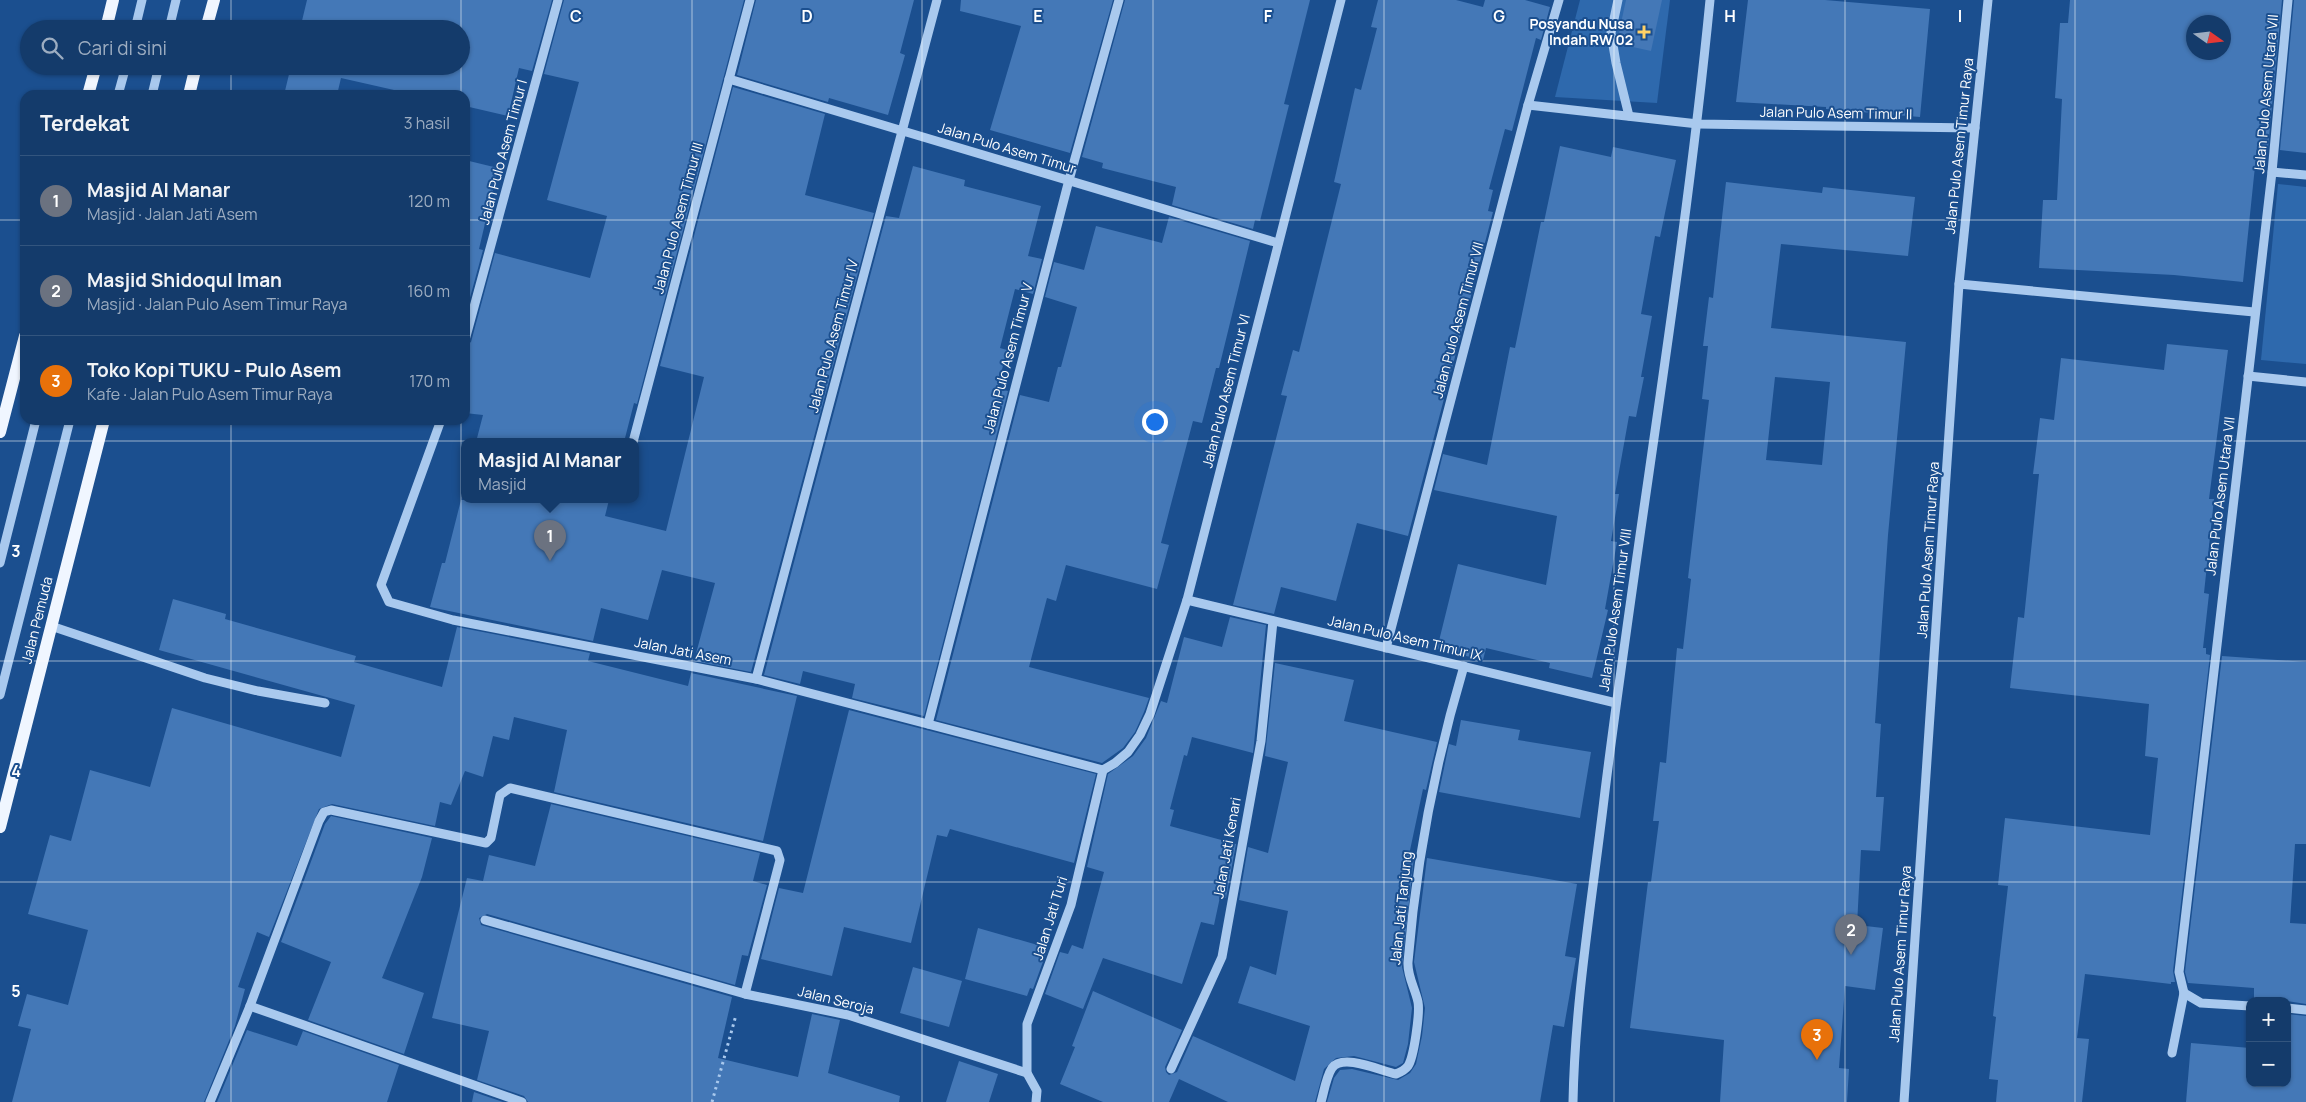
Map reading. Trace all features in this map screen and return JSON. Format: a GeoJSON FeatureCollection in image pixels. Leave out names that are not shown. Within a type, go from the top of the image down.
{"type":"FeatureCollection","features":[{"type":"Feature","properties":{"kind":"main road"},"geometry":{"type":"LineString","coordinates":[[108,20],[113,0]]}},
{"type":"Feature","properties":{"kind":"main road"},"geometry":{"type":"LineString","coordinates":[[208,20],[214,0]]}},
{"type":"Feature","properties":{"kind":"main road"},"geometry":{"type":"LineString","coordinates":[[89,90],[94,75]]}},
{"type":"Feature","properties":{"kind":"main road"},"geometry":{"type":"LineString","coordinates":[[190,90],[194,75]]}},
{"type":"Feature","properties":{"kind":"main road"},"geometry":{"type":"LineString","coordinates":[[0,432],[20,355]]}},
{"type":"Feature","properties":{"kind":"main road","name":"Jalan Pemuda"},"geometry":{"type":"LineString","coordinates":[[0,827],[103,425]]}},
{"type":"Feature","properties":{"kind":"street"},"geometry":{"type":"LineString","coordinates":[[137,20],[142,0]]}},
{"type":"Feature","properties":{"kind":"street"},"geometry":{"type":"LineString","coordinates":[[171,20],[176,0]]}},
{"type":"Feature","properties":{"kind":"street","name":"Jalan Pulo Asem Timur I"},"geometry":{"type":"LineString","coordinates":[[470,322],[558,0]]}},
{"type":"Feature","properties":{"kind":"street","name":"Jalan Pulo Asem Timur III"},"geometry":{"type":"LineString","coordinates":[[633,438],[750,0]]}},
{"type":"Feature","properties":{"kind":"street","name":"Jalan Pulo Asem Timur IV"},"geometry":{"type":"LineString","coordinates":[[756,680],[937,0]]}},
{"type":"Feature","properties":{"kind":"street","name":"Jalan Pulo Asem Timur V"},"geometry":{"type":"LineString","coordinates":[[928,724],[1069,180],[1119,0]]}},
{"type":"Feature","properties":{"kind":"street","name":"Jalan Pulo Asem Timur VI"},"geometry":{"type":"LineString","coordinates":[[1102,770],[1115,764],[1128,752],[1140,736],[1150,714],[1187,600],[1340,0]]}},
{"type":"Feature","properties":{"kind":"street","name":"Jalan Pulo Asem Timur VII"},"geometry":{"type":"LineString","coordinates":[[1386,648],[1528,105],[1559,0]]}},
{"type":"Feature","properties":{"kind":"street"},"geometry":{"type":"LineString","coordinates":[[1618,0],[1612,33],[1616,63],[1629,116]]}},
{"type":"Feature","properties":{"kind":"street"},"geometry":{"type":"LineString","coordinates":[[1698,124],[1710,0]]}},
{"type":"Feature","properties":{"kind":"street","name":"Jalan Pulo Asem Timur Raya"},"geometry":{"type":"LineString","coordinates":[[1904,1102],[1959,284],[1988,0]]}},
{"type":"Feature","properties":{"kind":"street","name":"Jalan Pulo Asem Utara VII"},"geometry":{"type":"LineString","coordinates":[[2184,994],[2179,972],[2254,312],[2272,172],[2288,0]]}},
{"type":"Feature","properties":{"kind":"street"},"geometry":{"type":"LineString","coordinates":[[119,90],[124,75]]}},
{"type":"Feature","properties":{"kind":"street"},"geometry":{"type":"LineString","coordinates":[[153,90],[157,75]]}},
{"type":"Feature","properties":{"kind":"street","name":"Jalan Pulo Asem Timur"},"geometry":{"type":"LineString","coordinates":[[729,79],[1278,243]]}},
{"type":"Feature","properties":{"kind":"street","name":"Jalan Pulo Asem Timur II"},"geometry":{"type":"LineString","coordinates":[[1528,105],[1698,124],[1974,128]]}},
{"type":"Feature","properties":{"kind":"street","name":"Jalan Pulo Asem Timur VIII"},"geometry":{"type":"LineString","coordinates":[[1573,1102],[1585,958],[1616,703],[1698,124]]}},
{"type":"Feature","properties":{"kind":"street"},"geometry":{"type":"LineString","coordinates":[[2272,172],[2306,175]]}},
{"type":"Feature","properties":{"kind":"street"},"geometry":{"type":"LineString","coordinates":[[1959,284],[2254,312]]}},
{"type":"Feature","properties":{"kind":"street"},"geometry":{"type":"LineString","coordinates":[[2248,376],[2306,382]]}},
{"type":"Feature","properties":{"kind":"street"},"geometry":{"type":"LineString","coordinates":[[0,563],[35,425]]}},
{"type":"Feature","properties":{"kind":"street"},"geometry":{"type":"LineString","coordinates":[[0,695],[69,425]]}},
{"type":"Feature","properties":{"kind":"street","name":"Jalan Jati Asem"},"geometry":{"type":"LineString","coordinates":[[439,425],[381,585],[389,602],[452,620],[756,680],[1102,770]]}},
{"type":"Feature","properties":{"kind":"street","name":"Jalan Pulo Asem Timur IX"},"geometry":{"type":"LineString","coordinates":[[1187,600],[1616,703]]}},
{"type":"Feature","properties":{"kind":"street","name":"Jalan Jati Kenari"},"geometry":{"type":"LineString","coordinates":[[1171,1069],[1222,957],[1261,741],[1273,621]]}},
{"type":"Feature","properties":{"kind":"street"},"geometry":{"type":"LineString","coordinates":[[51,626],[205,678],[325,703]]}},
{"type":"Feature","properties":{"kind":"street","name":"Jalan Jati Tanjung"},"geometry":{"type":"LineString","coordinates":[[1321,1102],[1330,1070],[1336,1064],[1344,1061],[1358,1063],[1396,1074],[1402,1072],[1412,1059],[1418,1006],[1416,993],[1407,972],[1414,892],[1434,780],[1464,666]]}},
{"type":"Feature","properties":{"kind":"street","name":"Jalan Jati Turi"},"geometry":{"type":"LineString","coordinates":[[1027,1073],[1027,1024],[1071,905],[1102,770]]}},
{"type":"Feature","properties":{"kind":"street"},"geometry":{"type":"LineString","coordinates":[[210,1102],[250,1006],[319,821],[324,812],[331,810],[486,843],[491,838],[500,795],[510,788],[777,850],[780,860],[745,994]]}},
{"type":"Feature","properties":{"kind":"street","name":"Jalan Seroja"},"geometry":{"type":"LineString","coordinates":[[486,920],[745,994],[848,1015],[1027,1073]]}},
{"type":"Feature","properties":{"kind":"street"},"geometry":{"type":"LineString","coordinates":[[2172,1053],[2184,994],[2202,1003],[2246,1006]]}},
{"type":"Feature","properties":{"kind":"street"},"geometry":{"type":"LineString","coordinates":[[250,1006],[522,1102]]}},
{"type":"Feature","properties":{"kind":"street"},"geometry":{"type":"LineString","coordinates":[[2291,1008],[2306,1010]]}},
{"type":"Feature","properties":{"kind":"street"},"geometry":{"type":"LineString","coordinates":[[1027,1073],[1037,1091],[1036,1102]]}},
{"type":"Feature","properties":{"kind":"path"},"geometry":{"type":"LineString","coordinates":[[712,1102],[734,1019],[745,994]]}},
{"type":"Feature","properties":{"kind":"shaded area"},"geometry":{"type":"Polygon","coordinates":[[[1580,0],[1670,0],[1657,103],[1555,97],[1580,0]]]}},
{"type":"Feature","properties":{"kind":"shaded area"},"geometry":{"type":"Polygon","coordinates":[[[2278,184],[2306,187],[2306,364],[2261,360],[2278,184]]]}},
{"type":"Feature","properties":{"kind":"building"},"geometry":{"type":"Polygon","coordinates":[[[307,0],[552,0],[532,71],[519,68],[508,116],[470,107],[470,90],[394,90],[341,78],[338,90],[285,90],[289,75],[470,75],[470,20],[302,20],[307,0]]]}},
{"type":"Feature","properties":{"kind":"building"},"geometry":{"type":"Polygon","coordinates":[[[564,0],[744,0],[637,404],[634,403],[625,438],[477,438],[483,415],[470,414],[470,343],[495,253],[590,278],[607,216],[547,200],[579,82],[544,74],[564,0]]]}},
{"type":"Feature","properties":{"kind":"building"},"geometry":{"type":"Polygon","coordinates":[[[756,0],[914,0],[900,53],[905,55],[888,115],[829,98],[828,102],[737,75],[756,0]]]}},
{"type":"Feature","properties":{"kind":"building"},"geometry":{"type":"Polygon","coordinates":[[[961,0],[1113,0],[1070,153],[990,130],[1021,26],[960,11],[961,0]]]}},
{"type":"Feature","properties":{"kind":"building"},"geometry":{"type":"Polygon","coordinates":[[[1125,0],[1310,0],[1284,104],[1289,105],[1260,221],[1255,220],[1253,229],[1172,205],[1176,187],[1102,168],[1103,163],[1082,157],[1125,0]]]}},
{"type":"Feature","properties":{"kind":"building"},"geometry":{"type":"Polygon","coordinates":[[[1378,0],[1456,0],[1483,7],[1485,0],[1525,0],[1550,7],[1541,40],[1536,38],[1512,131],[1505,129],[1489,189],[1493,190],[1488,211],[1493,212],[1408,536],[1357,523],[1336,601],[1281,587],[1274,614],[1233,605],[1287,396],[1281,395],[1293,350],[1299,352],[1341,184],[1334,182],[1355,88],[1361,90],[1377,28],[1371,27],[1378,0]]]}},
{"type":"Feature","properties":{"kind":"building"},"geometry":{"type":"Polygon","coordinates":[[[1626,0],[1662,0],[1651,51],[1619,44],[1618,37],[1626,0]]]}},
{"type":"Feature","properties":{"kind":"building"},"geometry":{"type":"Polygon","coordinates":[[[1748,0],[1825,0],[1930,9],[1920,117],[1826,109],[1826,107],[1736,102],[1748,0]]]}},
{"type":"Feature","properties":{"kind":"building"},"geometry":{"type":"Polygon","coordinates":[[[2070,0],[2282,0],[2268,148],[2257,147],[2243,282],[2174,275],[2039,268],[2043,200],[2057,200],[2062,99],[2055,98],[2060,23],[2068,23],[2070,0]]]}},
{"type":"Feature","properties":{"kind":"building"},"geometry":{"type":"Polygon","coordinates":[[[2294,0],[2306,0],[2306,153],[2280,150],[2294,0]]]}},
{"type":"Feature","properties":{"kind":"building"},"geometry":{"type":"Polygon","coordinates":[[[733,87],[825,114],[805,195],[874,213],[751,672],[694,661],[715,583],[662,570],[648,620],[601,608],[593,641],[430,607],[442,563],[445,563],[461,500],[461,503],[608,503],[605,516],[666,531],[704,377],[660,366],[733,87]]]}},
{"type":"Feature","properties":{"kind":"building"},"geometry":{"type":"Polygon","coordinates":[[[1560,146],[1611,157],[1613,147],[1676,160],[1660,237],[1655,236],[1641,314],[1652,316],[1641,377],[1644,377],[1636,417],[1629,416],[1615,494],[1619,494],[1611,541],[1617,542],[1605,609],[1608,610],[1592,678],[1549,668],[1550,663],[1486,648],[1483,660],[1437,649],[1458,564],[1546,585],[1557,516],[1434,490],[1443,454],[1487,465],[1510,347],[1515,348],[1541,222],[1544,222],[1560,146]]]}},
{"type":"Feature","properties":{"kind":"building"},"geometry":{"type":"Polygon","coordinates":[[[470,161],[498,168],[479,249],[483,250],[470,298],[470,161]]]}},
{"type":"Feature","properties":{"kind":"building"},"geometry":{"type":"Polygon","coordinates":[[[913,166],[965,180],[964,186],[1041,206],[1028,256],[1042,259],[1033,294],[1015,289],[1000,348],[1007,350],[997,389],[1008,391],[924,716],[852,698],[855,684],[803,671],[800,684],[764,675],[886,216],[899,218],[913,166]]]}},
{"type":"Feature","properties":{"kind":"building"},"geometry":{"type":"Polygon","coordinates":[[[1726,182],[1822,193],[1823,187],[1915,197],[1908,256],[1781,244],[1771,328],[1906,342],[1888,535],[1875,723],[1881,724],[1876,797],[1884,797],[1880,851],[1861,850],[1857,925],[1883,928],[1875,990],[1845,986],[1839,1068],[1849,1069],[1847,1102],[1720,1102],[1724,1040],[1630,1028],[1648,882],[1651,882],[1659,821],[1653,821],[1660,762],[1666,763],[1677,648],[1683,649],[1691,579],[1688,578],[1709,400],[1702,399],[1708,346],[1703,346],[1709,297],[1713,298],[1726,182]],[[1775,377],[1766,460],[1822,465],[1830,382],[1775,377]]]}},
{"type":"Feature","properties":{"kind":"building"},"geometry":{"type":"Polygon","coordinates":[[[1169,217],[1250,241],[1219,368],[1216,368],[1202,423],[1193,421],[1161,543],[1169,545],[1157,589],[1066,565],[1056,601],[1047,598],[1029,667],[1149,698],[1135,732],[1123,748],[1102,763],[936,720],[1020,395],[1049,402],[1058,367],[1061,367],[1077,307],[1045,297],[1054,262],[1084,270],[1096,226],[1162,243],[1169,217]]]}},
{"type":"Feature","properties":{"kind":"building"},"geometry":{"type":"Polygon","coordinates":[[[2167,344],[2228,350],[2209,499],[2214,499],[2204,593],[2209,594],[2203,648],[2206,648],[2206,654],[2210,655],[2173,971],[2175,982],[2171,982],[2171,984],[2085,974],[2077,1038],[2089,1039],[2082,1102],[1996,1102],[1998,1080],[1989,1079],[1996,1017],[1993,1016],[2008,886],[1998,885],[2005,818],[2150,835],[2158,758],[2145,756],[2149,704],[2010,688],[2018,617],[2024,618],[2039,474],[2033,474],[2040,418],[2054,420],[2061,358],[2164,370],[2167,344]]]}},
{"type":"Feature","properties":{"kind":"building"},"geometry":{"type":"Polygon","coordinates":[[[173,599],[226,614],[225,619],[356,656],[354,662],[442,687],[457,627],[590,653],[588,661],[688,686],[691,673],[797,696],[763,841],[554,792],[567,730],[514,717],[509,740],[493,736],[483,777],[465,771],[451,805],[440,802],[435,826],[332,804],[319,809],[269,937],[257,932],[238,987],[245,989],[235,1026],[204,1102],[12,1102],[31,1029],[18,1026],[27,994],[68,1005],[88,930],[28,914],[50,835],[71,841],[90,770],[150,787],[172,708],[341,757],[355,705],[159,650],[173,599]]]}},
{"type":"Feature","properties":{"kind":"building"},"geometry":{"type":"Polygon","coordinates":[[[1230,617],[1266,625],[1253,753],[1192,737],[1187,756],[1184,755],[1170,809],[1174,810],[1170,826],[1236,844],[1226,898],[1220,897],[1214,925],[1201,922],[1182,984],[1103,958],[1083,1009],[1045,994],[1060,952],[1068,954],[1072,945],[1083,949],[1104,872],[1087,867],[1108,774],[1133,756],[1146,738],[1161,701],[1167,703],[1184,637],[1222,647],[1230,617]]]}},
{"type":"Feature","properties":{"kind":"building"},"geometry":{"type":"Polygon","coordinates":[[[2222,656],[2306,662],[2306,844],[2295,844],[2290,923],[2306,924],[2306,1004],[2291,1002],[2291,997],[2254,997],[2254,988],[2188,983],[2185,972],[2222,656]]]}},
{"type":"Feature","properties":{"kind":"building"},"geometry":{"type":"Polygon","coordinates":[[[1275,663],[1354,680],[1344,721],[1437,742],[1426,790],[1423,789],[1409,855],[1414,856],[1402,967],[1412,1008],[1408,1044],[1403,1063],[1396,1067],[1354,1056],[1336,1058],[1324,1069],[1315,1102],[1228,1102],[1179,1079],[1169,1102],[1103,1102],[1060,1084],[1075,1047],[1072,1046],[1093,991],[1182,1030],[1165,1067],[1169,1075],[1177,1072],[1193,1036],[1295,1081],[1310,1026],[1238,1003],[1250,966],[1276,975],[1288,911],[1239,900],[1248,847],[1268,853],[1288,762],[1265,756],[1275,663]]]}},
{"type":"Feature","properties":{"kind":"building"},"geometry":{"type":"Polygon","coordinates":[[[849,710],[1096,774],[1074,863],[950,829],[947,837],[937,835],[911,943],[844,927],[832,976],[761,959],[779,888],[803,893],[849,710]]]}},
{"type":"Feature","properties":{"kind":"building"},"geometry":{"type":"Polygon","coordinates":[[[1461,720],[1520,730],[1518,740],[1591,752],[1580,818],[1439,792],[1449,744],[1456,746],[1461,720]]]}},
{"type":"Feature","properties":{"kind":"building"},"geometry":{"type":"Polygon","coordinates":[[[551,804],[760,853],[753,881],[767,885],[748,956],[742,955],[735,985],[487,914],[479,918],[481,925],[732,997],[718,1058],[798,1077],[812,1014],[840,1020],[828,1073],[900,1096],[899,1102],[528,1102],[524,1096],[477,1080],[489,1031],[432,1018],[467,878],[483,881],[489,855],[535,866],[551,804]]]}},
{"type":"Feature","properties":{"kind":"building"},"geometry":{"type":"Polygon","coordinates":[[[331,816],[432,838],[422,877],[382,978],[424,993],[404,1054],[308,1020],[331,962],[281,942],[325,824],[331,816]]]}},
{"type":"Feature","properties":{"kind":"building"},"geometry":{"type":"Polygon","coordinates":[[[1427,858],[1577,884],[1565,956],[1576,958],[1564,1027],[1553,1025],[1540,1102],[1327,1102],[1334,1078],[1340,1070],[1352,1069],[1398,1080],[1410,1073],[1416,1064],[1425,1008],[1414,962],[1427,858]]]}},
{"type":"Feature","properties":{"kind":"building"},"geometry":{"type":"Polygon","coordinates":[[[978,928],[1048,948],[1033,989],[1030,988],[1027,996],[965,979],[978,928]]]}},
{"type":"Feature","properties":{"kind":"building"},"geometry":{"type":"Polygon","coordinates":[[[913,967],[962,981],[949,1027],[900,1013],[913,967]]]}},
{"type":"Feature","properties":{"kind":"building"},"geometry":{"type":"Polygon","coordinates":[[[2291,1014],[2306,1016],[2306,1102],[2186,1102],[2191,1043],[2246,1048],[2246,1087],[2291,1087],[2291,1014]]]}},
{"type":"Feature","properties":{"kind":"building"},"geometry":{"type":"Polygon","coordinates":[[[247,1030],[297,1046],[303,1031],[399,1065],[387,1102],[217,1102],[247,1030]]]}},
{"type":"Feature","properties":{"kind":"building"},"geometry":{"type":"Polygon","coordinates":[[[959,1061],[998,1074],[989,1102],[946,1102],[959,1061]]]}},
{"type":"Feature","properties":{"kind":"building"},"geometry":{"type":"Polygon","coordinates":[[[474,1092],[503,1102],[472,1102],[474,1092]]]}},
{"type":"Feature","properties":{"kind":"place","name":"Posyandu Nusa Indah RW 02"},"geometry":{"type":"Point","coordinates":[1644,32]}},
{"type":"Feature","properties":{"kind":"place","name":"Masjid Al Manar"},"geometry":{"type":"Point","coordinates":[550,561]}},
{"type":"Feature","properties":{"kind":"place","name":"Masjid Shidoqul Iman"},"geometry":{"type":"Point","coordinates":[1851,955]}},
{"type":"Feature","properties":{"kind":"place","name":"Toko Kopi TUKU - Pulo Asem"},"geometry":{"type":"Point","coordinates":[1817,1060]}}]}
